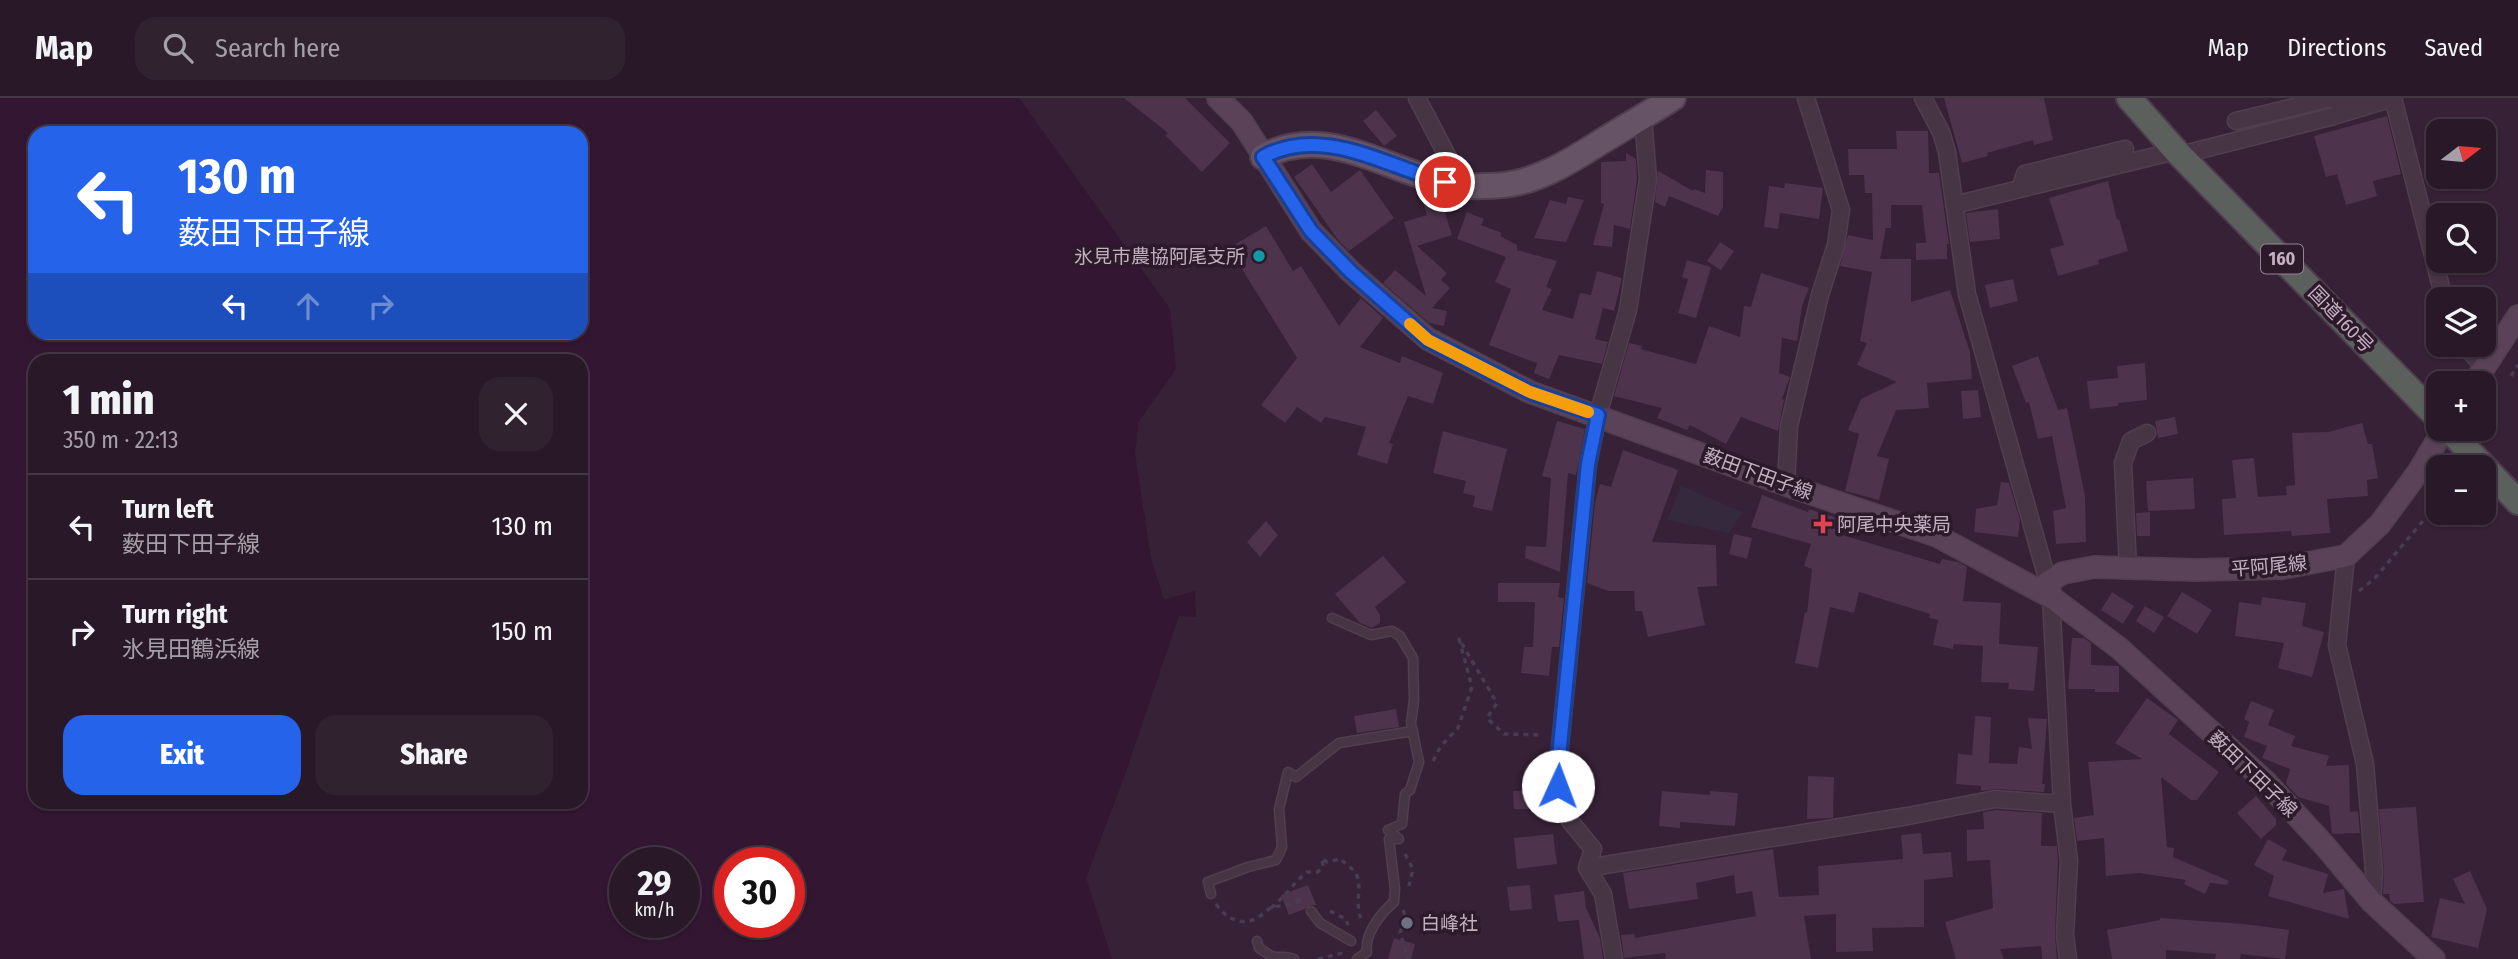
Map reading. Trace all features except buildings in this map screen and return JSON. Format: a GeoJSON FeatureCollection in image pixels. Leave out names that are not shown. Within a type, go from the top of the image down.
{"type":"FeatureCollection","features":[{"type":"Feature","properties":{"kind":"highway","name":"国道160号"},"geometry":{"type":"LineString","coordinates":[[2129,98],[2178,153],[2426,406]]}},
{"type":"Feature","properties":{"kind":"highway"},"geometry":{"type":"LineString","coordinates":[[2458,441],[2518,502]]}},
{"type":"Feature","properties":{"kind":"main road","name":"薮田下田子線"},"geometry":{"type":"LineString","coordinates":[[1218,98],[1242,122],[1311,231],[1351,272],[1428,340],[1530,392],[1786,485],[1937,536],[2049,589],[2119,648],[2265,781],[2372,902],[2434,959]]}},
{"type":"Feature","properties":{"kind":"main road"},"geometry":{"type":"LineString","coordinates":[[1263,157],[1279,148],[1309,144],[1349,150],[1459,186],[1518,183],[1553,171],[1673,98]]}},
{"type":"Feature","properties":{"kind":"main road"},"geometry":{"type":"LineString","coordinates":[[2483,371],[2518,316]]}},
{"type":"Feature","properties":{"kind":"main road"},"geometry":{"type":"LineString","coordinates":[[2346,556],[2380,524],[2438,441]]}},
{"type":"Feature","properties":{"kind":"main road","name":"平阿尾線"},"geometry":{"type":"LineString","coordinates":[[2049,589],[2063,573],[2094,567],[2196,570],[2282,568],[2346,556]]}},
{"type":"Feature","properties":{"kind":"street"},"geometry":{"type":"LineString","coordinates":[[1417,98],[1452,165],[1459,186]]}},
{"type":"Feature","properties":{"kind":"street"},"geometry":{"type":"LineString","coordinates":[[1786,485],[1790,426],[1820,295],[1836,245],[1841,210],[1807,98]]}},
{"type":"Feature","properties":{"kind":"street"},"geometry":{"type":"LineString","coordinates":[[1923,98],[1941,132],[1947,152],[1967,294],[2039,545],[2049,589],[2062,804],[2069,861],[2065,935],[2068,959]]}},
{"type":"Feature","properties":{"kind":"street"},"geometry":{"type":"LineString","coordinates":[[1954,205],[2334,116],[2393,98],[2441,287]]}},
{"type":"Feature","properties":{"kind":"street"},"geometry":{"type":"LineString","coordinates":[[2236,121],[2327,99],[2373,104]]}},
{"type":"Feature","properties":{"kind":"street"},"geometry":{"type":"LineString","coordinates":[[1614,959],[1603,894],[1587,868],[1593,849],[1570,821],[1558,786],[1588,464],[1598,415],[1628,310],[1648,179],[1643,117]]}},
{"type":"Feature","properties":{"kind":"street"},"geometry":{"type":"LineString","coordinates":[[2020,189],[2025,174],[2125,149]]}},
{"type":"Feature","properties":{"kind":"street"},"geometry":{"type":"LineString","coordinates":[[2128,568],[2123,463],[2131,441],[2147,433]]}},
{"type":"Feature","properties":{"kind":"street"},"geometry":{"type":"LineString","coordinates":[[2346,556],[2337,645],[2365,764],[2374,871],[2372,902]]}},
{"type":"Feature","properties":{"kind":"street"},"geometry":{"type":"LineString","coordinates":[[1587,868],[1908,816],[1995,799],[2062,804]]}},
{"type":"Feature","properties":{"kind":"lane"},"geometry":{"type":"LineString","coordinates":[[1332,618],[1371,635],[1392,631],[1400,636],[1413,659],[1414,700],[1411,723],[1419,762],[1405,794],[1402,824],[1388,830],[1399,839]]}},
{"type":"Feature","properties":{"kind":"lane"},"geometry":{"type":"LineString","coordinates":[[1211,894],[1208,882],[1276,860],[1282,847],[1279,809],[1288,772],[1296,777],[1339,743],[1413,731]]}},
{"type":"Feature","properties":{"kind":"lane"},"geometry":{"type":"LineString","coordinates":[[1357,959],[1367,952],[1366,945],[1381,913],[1394,902],[1395,890],[1388,839],[1399,839]]}},
{"type":"Feature","properties":{"kind":"lane"},"geometry":{"type":"LineString","coordinates":[[1311,911],[1320,923],[1351,941]]}},
{"type":"Feature","properties":{"kind":"lane"},"geometry":{"type":"LineString","coordinates":[[1257,941],[1259,948],[1276,958],[1287,956],[1294,959]]}},
{"type":"Feature","properties":{"kind":"path"},"geometry":{"type":"LineString","coordinates":[[2511,376],[2518,365]]}},
{"type":"Feature","properties":{"kind":"path"},"geometry":{"type":"LineString","coordinates":[[2341,606],[2375,578],[2426,517]]}},
{"type":"Feature","properties":{"kind":"path"},"geometry":{"type":"LineString","coordinates":[[1431,765],[1441,746],[1458,728],[1472,687],[1460,639],[1497,704],[1487,719],[1504,734],[1542,734],[1560,746]]}},
{"type":"Feature","properties":{"kind":"path"},"geometry":{"type":"LineString","coordinates":[[1399,839],[1413,869],[1409,888]]}},
{"type":"Feature","properties":{"kind":"path"},"geometry":{"type":"LineString","coordinates":[[1211,894],[1223,914],[1233,920],[1254,919],[1280,902],[1294,882],[1307,872],[1318,872],[1323,866],[1322,858],[1327,862],[1341,859],[1355,872],[1357,905],[1361,919],[1365,921],[1372,918],[1394,902]]}},
{"type":"Feature","properties":{"kind":"path"},"geometry":{"type":"LineString","coordinates":[[1270,909],[1293,904],[1297,902],[1297,896],[1311,911],[1329,911],[1346,919],[1352,934],[1350,946],[1343,953],[1318,959]]}},
{"type":"Feature","properties":{"kind":"path"},"geometry":{"type":"LineString","coordinates":[[1404,905],[1402,912],[1406,919],[1400,932],[1408,959]]}},
{"type":"Feature","properties":{"kind":"shaded area"},"geometry":{"type":"Polygon","coordinates":[[[0,98],[1019,98],[1170,309],[1176,369],[1139,421],[1135,454],[1151,558],[1164,600],[1195,591],[1196,617],[1179,616],[1086,878],[1112,959],[0,959],[0,98]]]}},
{"type":"Feature","properties":{"kind":"shaded area"},"geometry":{"type":"Polygon","coordinates":[[[1681,486],[1743,512],[1729,533],[1667,520],[1681,486]]]}},
{"type":"Feature","properties":{"kind":"slow traffic"},"geometry":{"type":"LineString","coordinates":[[1410,324],[1428,340],[1530,392],[1588,412]]}},
{"type":"Feature","properties":{"kind":"place","name":"氷見市農協阿尾支所"},"geometry":{"type":"Point","coordinates":[1259,256]}},
{"type":"Feature","properties":{"kind":"place","name":"阿尾中央薬局"},"geometry":{"type":"Point","coordinates":[1823,524]}},
{"type":"Feature","properties":{"kind":"place","name":"白峰社"},"geometry":{"type":"Point","coordinates":[1407,923]}},
{"type":"Feature","properties":{"kind":"route"},"geometry":{"type":"LineString","coordinates":[[1445,182],[1349,150],[1309,144],[1279,148],[1263,157],[1311,231],[1351,272],[1428,340],[1530,392],[1598,415],[1588,464],[1558,786]]}}]}
